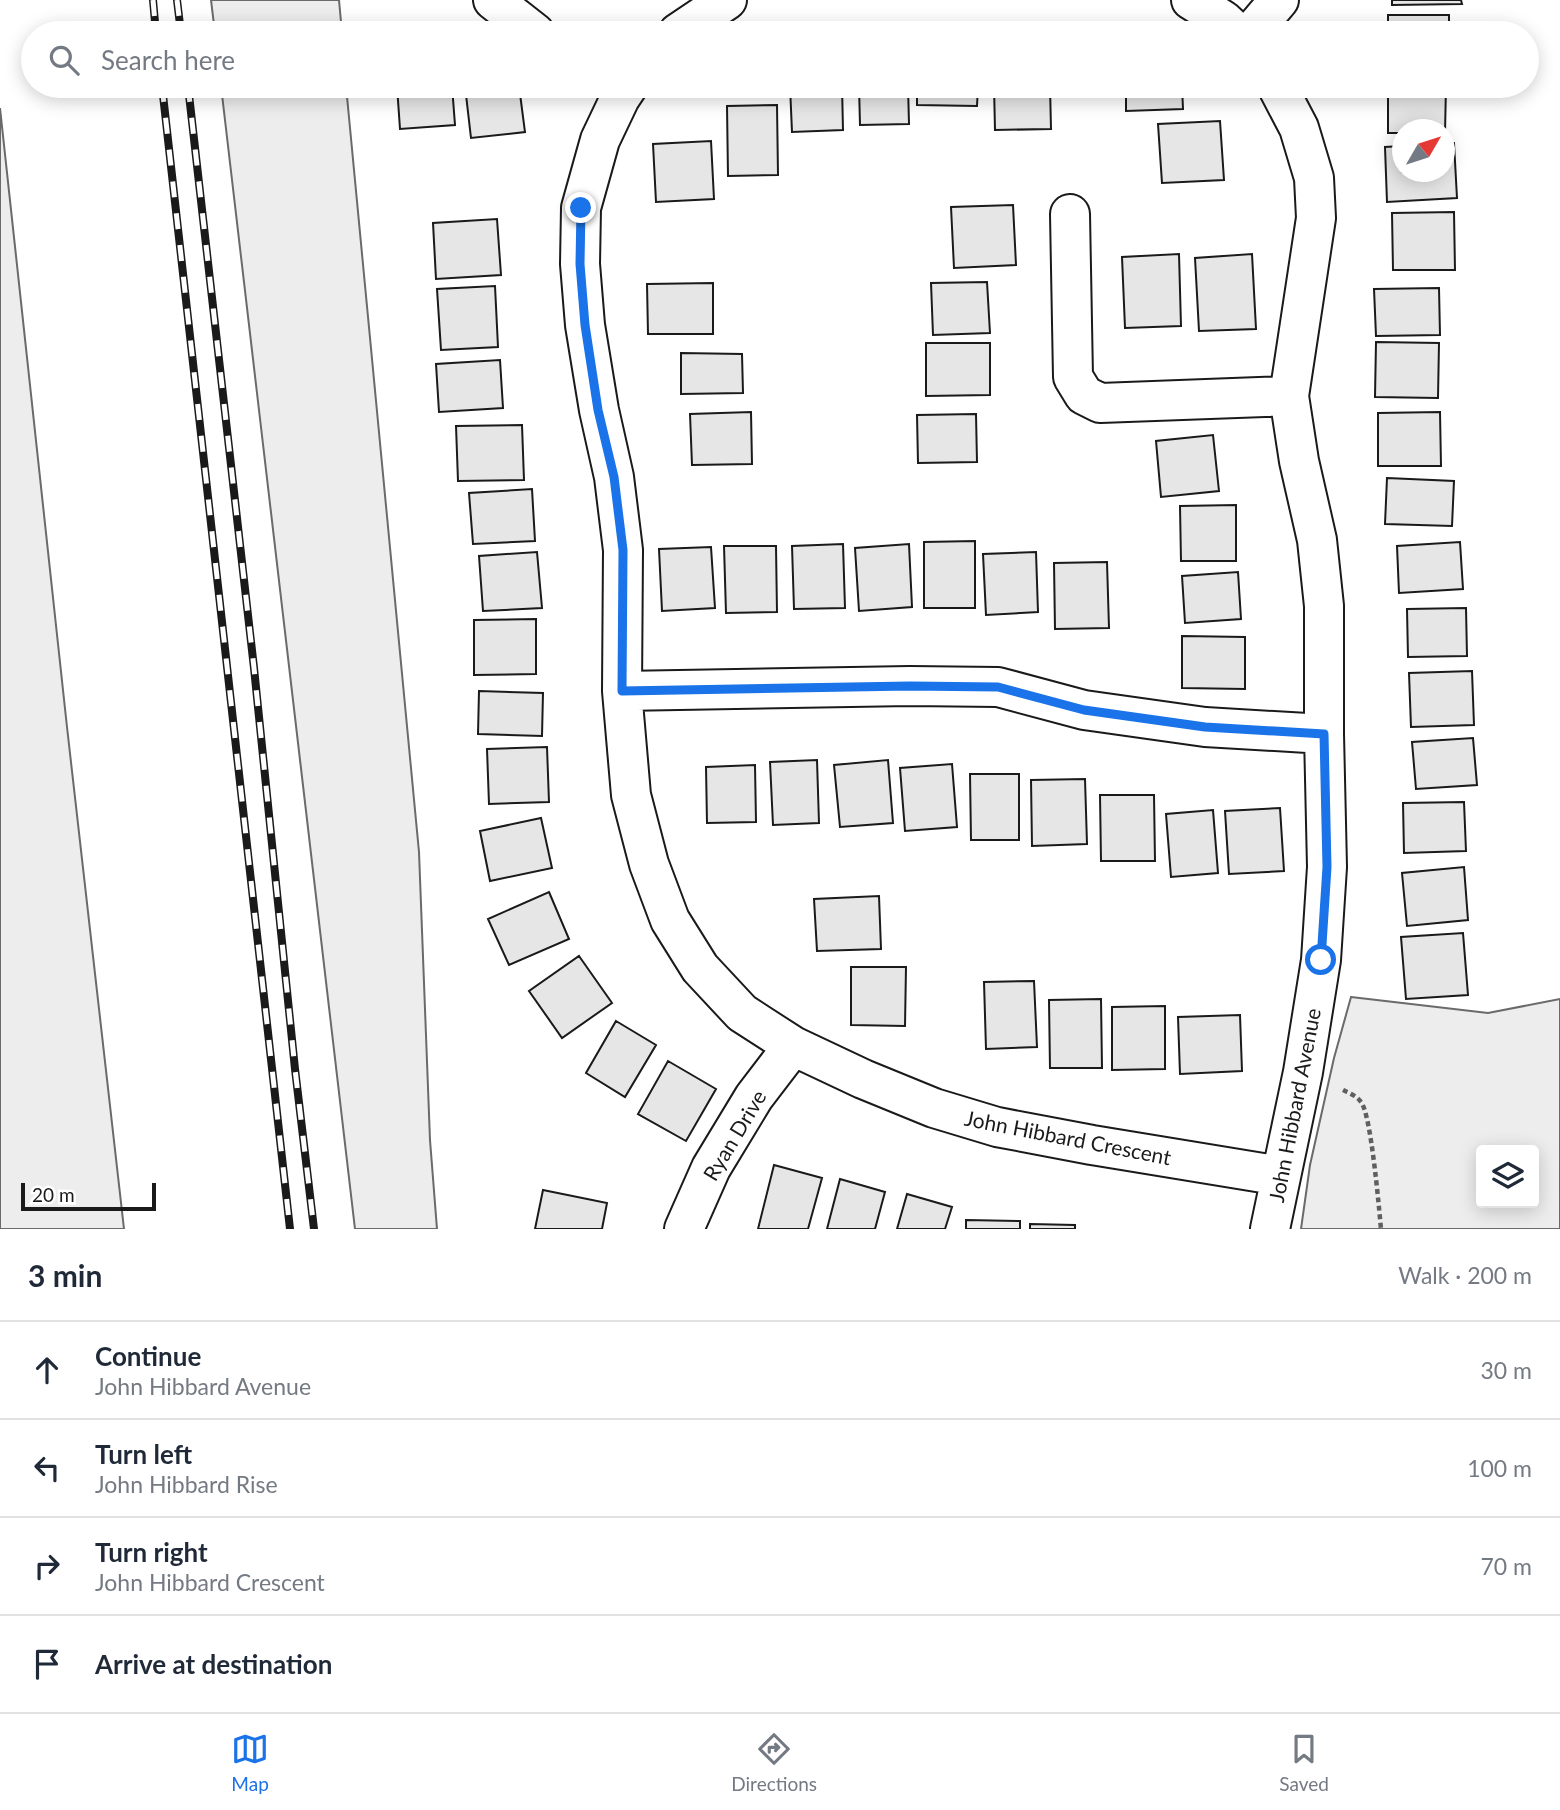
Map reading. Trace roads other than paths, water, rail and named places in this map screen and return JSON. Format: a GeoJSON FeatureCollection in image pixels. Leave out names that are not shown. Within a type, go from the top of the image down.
{"type":"FeatureCollection","features":[{"type":"Feature","properties":{"kind":"street"},"geometry":{"type":"LineString","coordinates":[[493,0],[520,21]]}},
{"type":"Feature","properties":{"kind":"street"},"geometry":{"type":"LineString","coordinates":[[696,21],[727,0]]}},
{"type":"Feature","properties":{"kind":"street"},"geometry":{"type":"LineString","coordinates":[[1191,0],[1224,21]]}},
{"type":"Feature","properties":{"kind":"street"},"geometry":{"type":"LineString","coordinates":[[1261,21],[1279,0]]}},
{"type":"Feature","properties":{"kind":"street","name":"John Hibbard Crescent"},"geometry":{"type":"LineString","coordinates":[[614,98],[581,208],[580,264],[585,325],[598,410],[614,477],[623,550],[622,691],[631,795],[649,864],[670,919],[700,968],[742,1013],[793,1046],[934,1108],[997,1127],[1281,1176]]}},
{"type":"Feature","properties":{"kind":"street","name":"John Hibbard Avenue"},"geometry":{"type":"LineString","coordinates":[[1270,1229],[1303,1072],[1321,960],[1327,867],[1324,606],[1317,540],[1299,461],[1289,396],[1316,218],[1314,178],[1299,128],[1283,98]]}},
{"type":"Feature","properties":{"kind":"street"},"geometry":{"type":"LineString","coordinates":[[1070,214],[1073,377],[1084,395],[1100,403],[1289,396]]}},
{"type":"Feature","properties":{"kind":"street"},"geometry":{"type":"LineString","coordinates":[[622,691],[998,687],[1084,710],[1205,727],[1324,734]]}},
{"type":"Feature","properties":{"kind":"street","name":"Ryan Drive"},"geometry":{"type":"LineString","coordinates":[[684,1229],[711,1168],[754,1097],[793,1046]]}},
{"type":"Feature","properties":{"kind":"railway"},"geometry":{"type":"LineString","coordinates":[[153,0],[155,21]]}},
{"type":"Feature","properties":{"kind":"railway"},"geometry":{"type":"LineString","coordinates":[[177,0],[180,21]]}},
{"type":"Feature","properties":{"kind":"railway"},"geometry":{"type":"LineString","coordinates":[[163,98],[290,1229]]}},
{"type":"Feature","properties":{"kind":"railway"},"geometry":{"type":"LineString","coordinates":[[189,98],[314,1229]]}}]}
